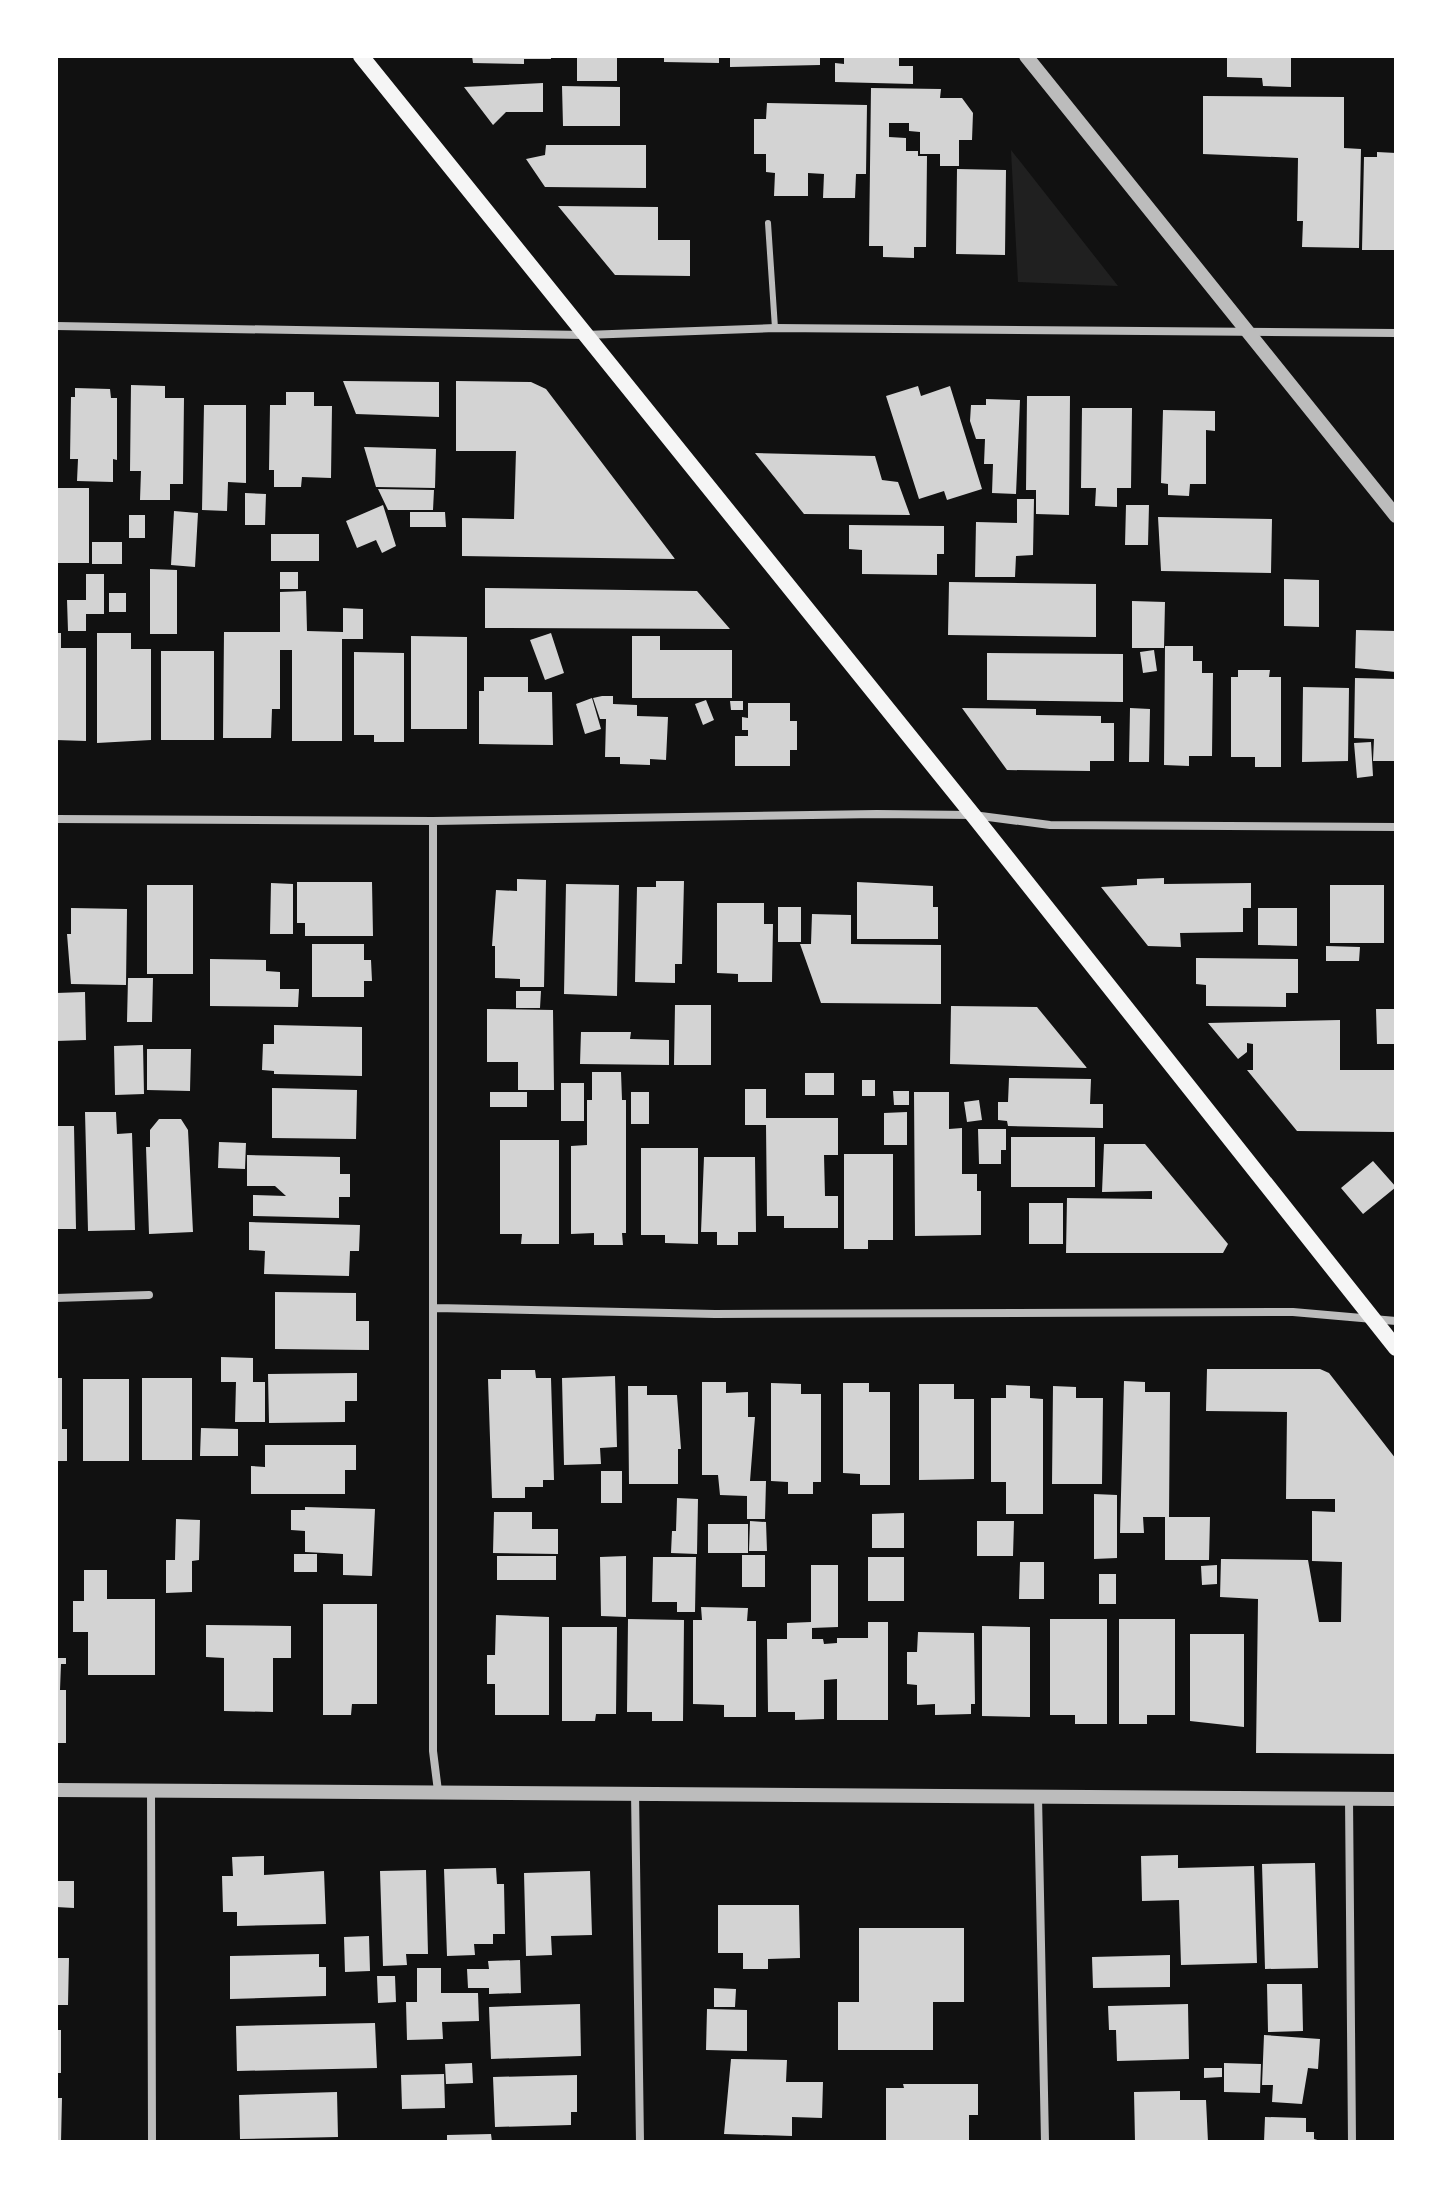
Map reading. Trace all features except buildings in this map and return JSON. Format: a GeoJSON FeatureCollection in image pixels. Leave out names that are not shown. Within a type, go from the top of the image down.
{"type":"FeatureCollection","features":[{"type":"Feature","properties":{"kind":"main road"},"geometry":{"type":"LineString","coordinates":[[361,56],[973,815],[1396,1348]]}},
{"type":"Feature","properties":{"kind":"street"},"geometry":{"type":"LineString","coordinates":[[1026,56],[1396,516]]}},
{"type":"Feature","properties":{"kind":"street"},"geometry":{"type":"LineString","coordinates":[[56,326],[585,335],[775,328],[1396,333]]}},
{"type":"Feature","properties":{"kind":"street"},"geometry":{"type":"LineString","coordinates":[[56,819],[433,821],[973,815],[1050,825],[1396,827]]}},
{"type":"Feature","properties":{"kind":"street"},"geometry":{"type":"LineString","coordinates":[[433,821],[433,1751],[438,1791]]}},
{"type":"Feature","properties":{"kind":"street"},"geometry":{"type":"LineString","coordinates":[[56,1298],[149,1295]]}},
{"type":"Feature","properties":{"kind":"street"},"geometry":{"type":"LineString","coordinates":[[435,1308],[715,1314],[1293,1312],[1396,1321]]}},
{"type":"Feature","properties":{"kind":"street"},"geometry":{"type":"LineString","coordinates":[[151,1788],[152,2142]]}},
{"type":"Feature","properties":{"kind":"street"},"geometry":{"type":"LineString","coordinates":[[56,1790],[151,1788],[1396,1799]]}},
{"type":"Feature","properties":{"kind":"street"},"geometry":{"type":"LineString","coordinates":[[635,1792],[640,2142]]}},
{"type":"Feature","properties":{"kind":"street"},"geometry":{"type":"LineString","coordinates":[[1038,1796],[1045,2142]]}},
{"type":"Feature","properties":{"kind":"street"},"geometry":{"type":"LineString","coordinates":[[1349,1798],[1352,2142]]}},
{"type":"Feature","properties":{"kind":"lane"},"geometry":{"type":"LineString","coordinates":[[768,223],[775,328]]}},
{"type":"Feature","properties":{"kind":"shaded area"},"geometry":{"type":"Polygon","coordinates":[[[1011,150],[1118,286],[1018,282],[1011,150]]]}}]}
